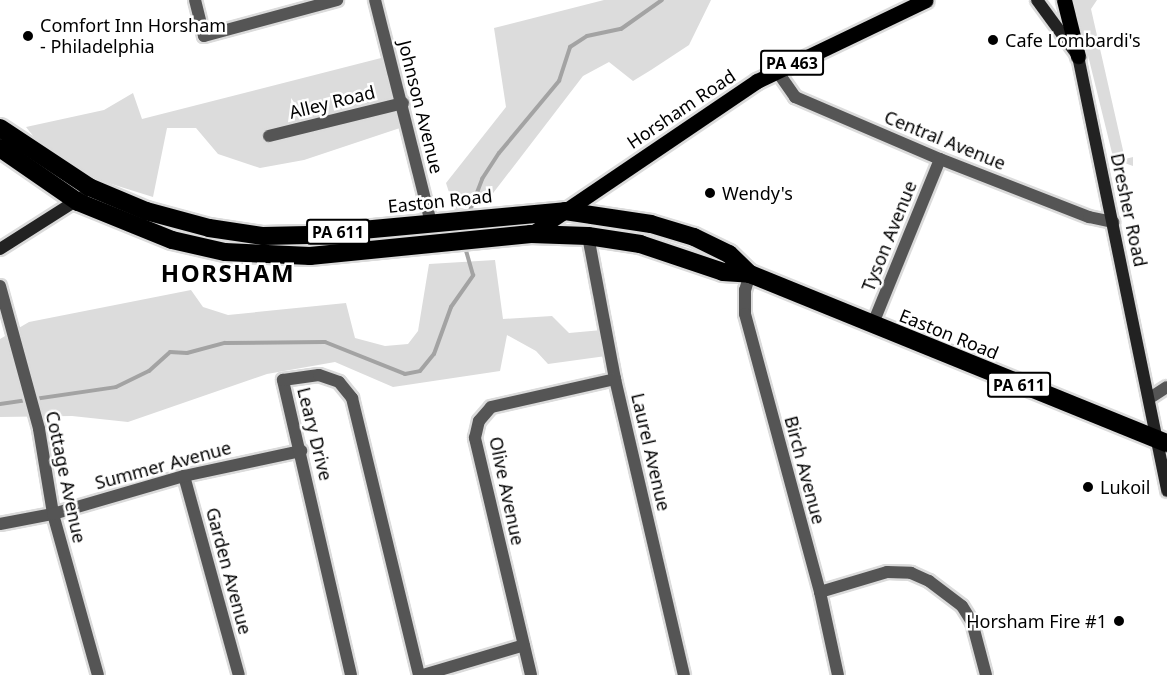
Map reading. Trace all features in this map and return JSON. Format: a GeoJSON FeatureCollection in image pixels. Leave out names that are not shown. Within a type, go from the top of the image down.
{"type":"FeatureCollection","features":[{"type":"Feature","properties":{"kind":"highway","name":"Easton Road"},"geometry":{"type":"LineString","coordinates":[[0,128],[89,187],[146,211],[237,234],[308,235],[565,211],[635,220],[694,237],[729,254],[750,274]]}},
{"type":"Feature","properties":{"kind":"highway","name":"Easton Road"},"geometry":{"type":"LineString","coordinates":[[0,148],[78,202],[172,240],[234,253],[310,256],[531,234],[588,236],[640,244],[723,272],[750,274],[872,326],[1162,441]]}},
{"type":"Feature","properties":{"kind":"main road","name":"Horsham Road"},"geometry":{"type":"LineString","coordinates":[[531,234],[777,71],[926,0]]}},
{"type":"Feature","properties":{"kind":"main road","name":"Dresher Road"},"geometry":{"type":"LineString","coordinates":[[1037,0],[1078,56],[1150,398],[1162,441],[1167,491]]}},
{"type":"Feature","properties":{"kind":"main road"},"geometry":{"type":"LineString","coordinates":[[1064,0],[1078,56]]}},
{"type":"Feature","properties":{"kind":"main road"},"geometry":{"type":"LineString","coordinates":[[0,249],[78,202],[89,187]]}},
{"type":"Feature","properties":{"kind":"street"},"geometry":{"type":"LineString","coordinates":[[195,0],[204,36],[337,0]]}},
{"type":"Feature","properties":{"kind":"street","name":"Johnson Avenue"},"geometry":{"type":"LineString","coordinates":[[375,0],[403,103],[431,223]]}},
{"type":"Feature","properties":{"kind":"street","name":"Central Avenue"},"geometry":{"type":"LineString","coordinates":[[777,71],[795,97],[940,159],[1089,218],[1113,222]]}},
{"type":"Feature","properties":{"kind":"street","name":"Alley Road"},"geometry":{"type":"LineString","coordinates":[[269,136],[403,103]]}},
{"type":"Feature","properties":{"kind":"street","name":"Tyson Avenue"},"geometry":{"type":"LineString","coordinates":[[872,326],[940,159]]}},
{"type":"Feature","properties":{"kind":"street","name":"Laurel Avenue"},"geometry":{"type":"LineString","coordinates":[[588,236],[615,379],[684,675]]}},
{"type":"Feature","properties":{"kind":"street","name":"Birch Avenue"},"geometry":{"type":"LineString","coordinates":[[750,274],[745,290],[745,314],[820,592],[837,675]]}},
{"type":"Feature","properties":{"kind":"street","name":"Cottage Avenue"},"geometry":{"type":"LineString","coordinates":[[0,286],[39,429],[53,514],[98,675]]}},
{"type":"Feature","properties":{"kind":"street","name":"Leary Drive"},"geometry":{"type":"LineString","coordinates":[[351,675],[283,380],[319,375],[339,382],[352,398],[421,675],[524,645]]}},
{"type":"Feature","properties":{"kind":"street","name":"Olive Avenue"},"geometry":{"type":"LineString","coordinates":[[531,675],[475,438],[479,421],[490,407],[615,379]]}},
{"type":"Feature","properties":{"kind":"street"},"geometry":{"type":"LineString","coordinates":[[1150,398],[1167,387]]}},
{"type":"Feature","properties":{"kind":"street","name":"Summer Avenue"},"geometry":{"type":"LineString","coordinates":[[0,524],[53,514],[184,476],[301,451]]}},
{"type":"Feature","properties":{"kind":"street","name":"Garden Avenue"},"geometry":{"type":"LineString","coordinates":[[184,476],[239,675]]}},
{"type":"Feature","properties":{"kind":"street"},"geometry":{"type":"LineString","coordinates":[[820,592],[887,572],[911,573],[929,581],[962,606],[972,622],[986,675]]}},
{"type":"Feature","properties":{"kind":"shaded area"},"geometry":{"type":"Polygon","coordinates":[[[604,0],[711,0],[689,45],[633,81],[609,62],[583,76],[487,201],[455,211],[446,183],[506,107],[494,28],[604,0]]]}},
{"type":"Feature","properties":{"kind":"shaded area"},"geometry":{"type":"Polygon","coordinates":[[[1070,0],[1097,0],[1091,9],[1125,159],[1133,157],[1133,166],[1116,160],[1112,153],[1083,35],[1070,0]]]}},
{"type":"Feature","properties":{"kind":"shaded area"},"geometry":{"type":"Polygon","coordinates":[[[385,57],[403,127],[304,160],[260,168],[218,154],[196,128],[167,128],[153,197],[89,177],[46,152],[26,127],[104,110],[133,93],[142,119],[385,57]]]}},
{"type":"Feature","properties":{"kind":"shaded area"},"geometry":{"type":"Polygon","coordinates":[[[495,260],[503,319],[552,316],[569,333],[602,330],[606,356],[548,364],[536,351],[507,335],[500,371],[393,387],[335,362],[267,374],[128,422],[72,416],[0,417],[0,339],[29,322],[191,290],[203,307],[228,315],[346,303],[355,338],[385,346],[408,344],[418,331],[429,264],[495,260]]]}},
{"type":"Feature","properties":{"kind":"waterway"},"geometry":{"type":"LineString","coordinates":[[468,216],[482,179],[499,153],[559,81],[570,47],[587,36],[621,29],[662,0]]}},
{"type":"Feature","properties":{"kind":"waterway"},"geometry":{"type":"LineString","coordinates":[[0,404],[116,387],[149,371],[170,352],[187,353],[225,343],[325,342],[405,374],[420,371],[434,354],[451,307],[473,275],[465,247]]}},
{"type":"Feature","properties":{"kind":"place","name":"Comfort Inn Horsham - Philadelphia"},"geometry":{"type":"Point","coordinates":[28,36]}},
{"type":"Feature","properties":{"kind":"place","name":"Cafe Lombardi's"},"geometry":{"type":"Point","coordinates":[993,40]}},
{"type":"Feature","properties":{"kind":"place","name":"Wendy's"},"geometry":{"type":"Point","coordinates":[710,193]}},
{"type":"Feature","properties":{"kind":"place","name":"Lukoil"},"geometry":{"type":"Point","coordinates":[1088,487]}},
{"type":"Feature","properties":{"kind":"place","name":"Horsham Fire #1"},"geometry":{"type":"Point","coordinates":[1119,621]}},
{"type":"Feature","properties":{"kind":"district","name":"HORSHAM"},"geometry":{"type":"Point","coordinates":[228,273]}}]}
